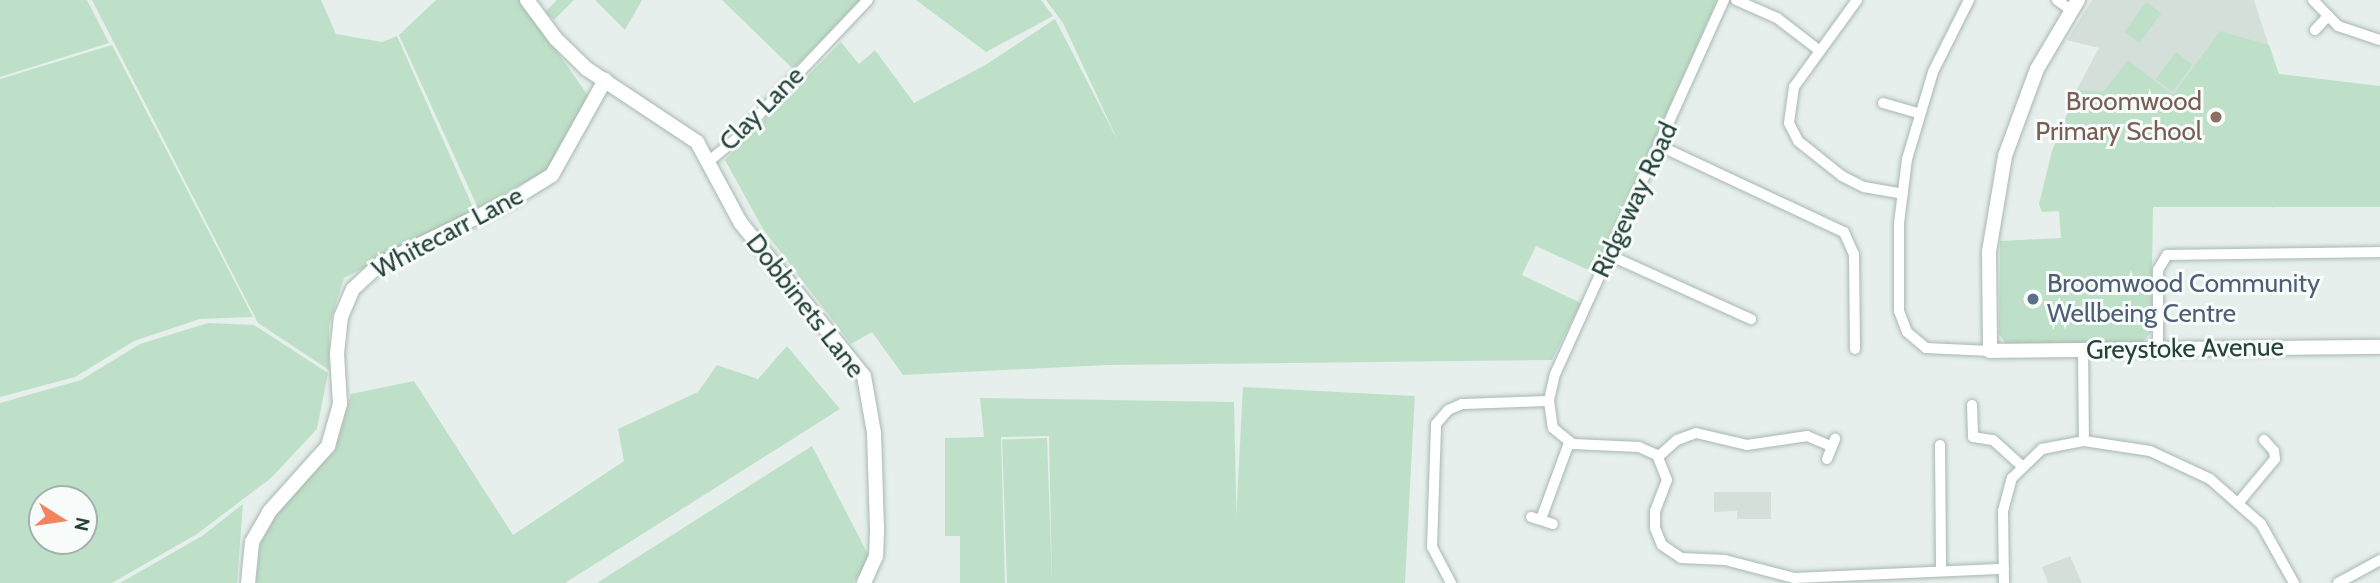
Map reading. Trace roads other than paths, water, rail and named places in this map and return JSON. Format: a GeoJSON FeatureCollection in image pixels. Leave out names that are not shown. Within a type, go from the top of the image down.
{"type":"FeatureCollection","features":[{"type":"Feature","properties":{"kind":"street","name":"Clay Lane"},"geometry":{"type":"LineString","coordinates":[[527,0],[572,56],[681,128],[709,161],[735,140],[869,0]]}},
{"type":"Feature","properties":{"kind":"street","name":"Ridgeway Road"},"geometry":{"type":"LineString","coordinates":[[1549,401],[1555,374],[1724,0]]}},
{"type":"Feature","properties":{"kind":"street"},"geometry":{"type":"LineString","coordinates":[[1736,0],[1777,18],[1820,51]]}},
{"type":"Feature","properties":{"kind":"street"},"geometry":{"type":"LineString","coordinates":[[1857,0],[1790,95],[1788,117],[1793,135],[1849,180],[1902,194]]}},
{"type":"Feature","properties":{"kind":"street"},"geometry":{"type":"LineString","coordinates":[[1969,0],[1940,55],[1919,113],[1902,194],[1898,303],[1903,326],[1913,340],[1932,350],[1990,352],[1989,252],[2003,166],[2030,85],[2075,5],[2057,0]]}},
{"type":"Feature","properties":{"kind":"street"},"geometry":{"type":"LineString","coordinates":[[2313,0],[2326,18],[2380,40]]}},
{"type":"Feature","properties":{"kind":"street"},"geometry":{"type":"LineString","coordinates":[[2315,30],[2326,18]]}},
{"type":"Feature","properties":{"kind":"street","name":"Whitecarr Lane"},"geometry":{"type":"LineString","coordinates":[[247,583],[252,542],[269,512],[328,446],[340,404],[337,354],[341,317],[353,289],[380,264],[510,201],[552,175],[605,80]]}},
{"type":"Feature","properties":{"kind":"street"},"geometry":{"type":"LineString","coordinates":[[1882,102],[1919,113]]}},
{"type":"Feature","properties":{"kind":"street"},"geometry":{"type":"LineString","coordinates":[[1660,146],[1844,232],[1854,254],[1855,349]]}},
{"type":"Feature","properties":{"kind":"street","name":"Dobbinets Lane"},"geometry":{"type":"LineString","coordinates":[[709,161],[740,222],[869,388],[876,556],[864,583]]}},
{"type":"Feature","properties":{"kind":"street"},"geometry":{"type":"LineString","coordinates":[[2158,350],[2158,270],[2167,255],[2380,252]]}},
{"type":"Feature","properties":{"kind":"street"},"geometry":{"type":"LineString","coordinates":[[1609,255],[1751,319]]}},
{"type":"Feature","properties":{"kind":"street","name":"Greystoke Avenue"},"geometry":{"type":"LineString","coordinates":[[1990,352],[2380,348]]}},
{"type":"Feature","properties":{"kind":"street"},"geometry":{"type":"LineString","coordinates":[[2083,350],[2084,441]]}},
{"type":"Feature","properties":{"kind":"street"},"geometry":{"type":"LineString","coordinates":[[1451,583],[1432,547],[1436,424],[1448,410],[1462,404],[1549,401],[1553,428],[1569,443],[1639,447],[1658,457],[1667,480],[1655,511],[1655,528],[1674,555],[1730,561],[1787,578],[1877,578],[1941,570],[2004,569]]}},
{"type":"Feature","properties":{"kind":"street"},"geometry":{"type":"LineString","coordinates":[[1972,405],[1973,437],[1993,439],[2021,465]]}},
{"type":"Feature","properties":{"kind":"street"},"geometry":{"type":"LineString","coordinates":[[1658,457],[1677,440],[1696,433],[1747,445],[1807,436],[1832,442],[1827,459]]}},
{"type":"Feature","properties":{"kind":"street"},"geometry":{"type":"LineString","coordinates":[[2239,502],[2275,459],[2274,451],[2264,440]]}},
{"type":"Feature","properties":{"kind":"street"},"geometry":{"type":"LineString","coordinates":[[2004,583],[2004,500],[2021,465],[2046,447],[2084,441],[2126,445],[2166,457],[2210,479],[2239,502],[2270,537],[2294,583]]}},
{"type":"Feature","properties":{"kind":"street"},"geometry":{"type":"LineString","coordinates":[[1553,524],[1536,518],[1569,443]]}},
{"type":"Feature","properties":{"kind":"street"},"geometry":{"type":"LineString","coordinates":[[1940,445],[1941,570]]}},
{"type":"Feature","properties":{"kind":"street"},"geometry":{"type":"LineString","coordinates":[[2337,583],[2380,560]]}},
{"type":"Feature","properties":{"kind":"place","name":"Broomwood Primary School"},"geometry":{"type":"Point","coordinates":[2216,117]}},
{"type":"Feature","properties":{"kind":"place","name":"Broomwood Community Wellbeing Centre"},"geometry":{"type":"Point","coordinates":[2033,299]}}]}
